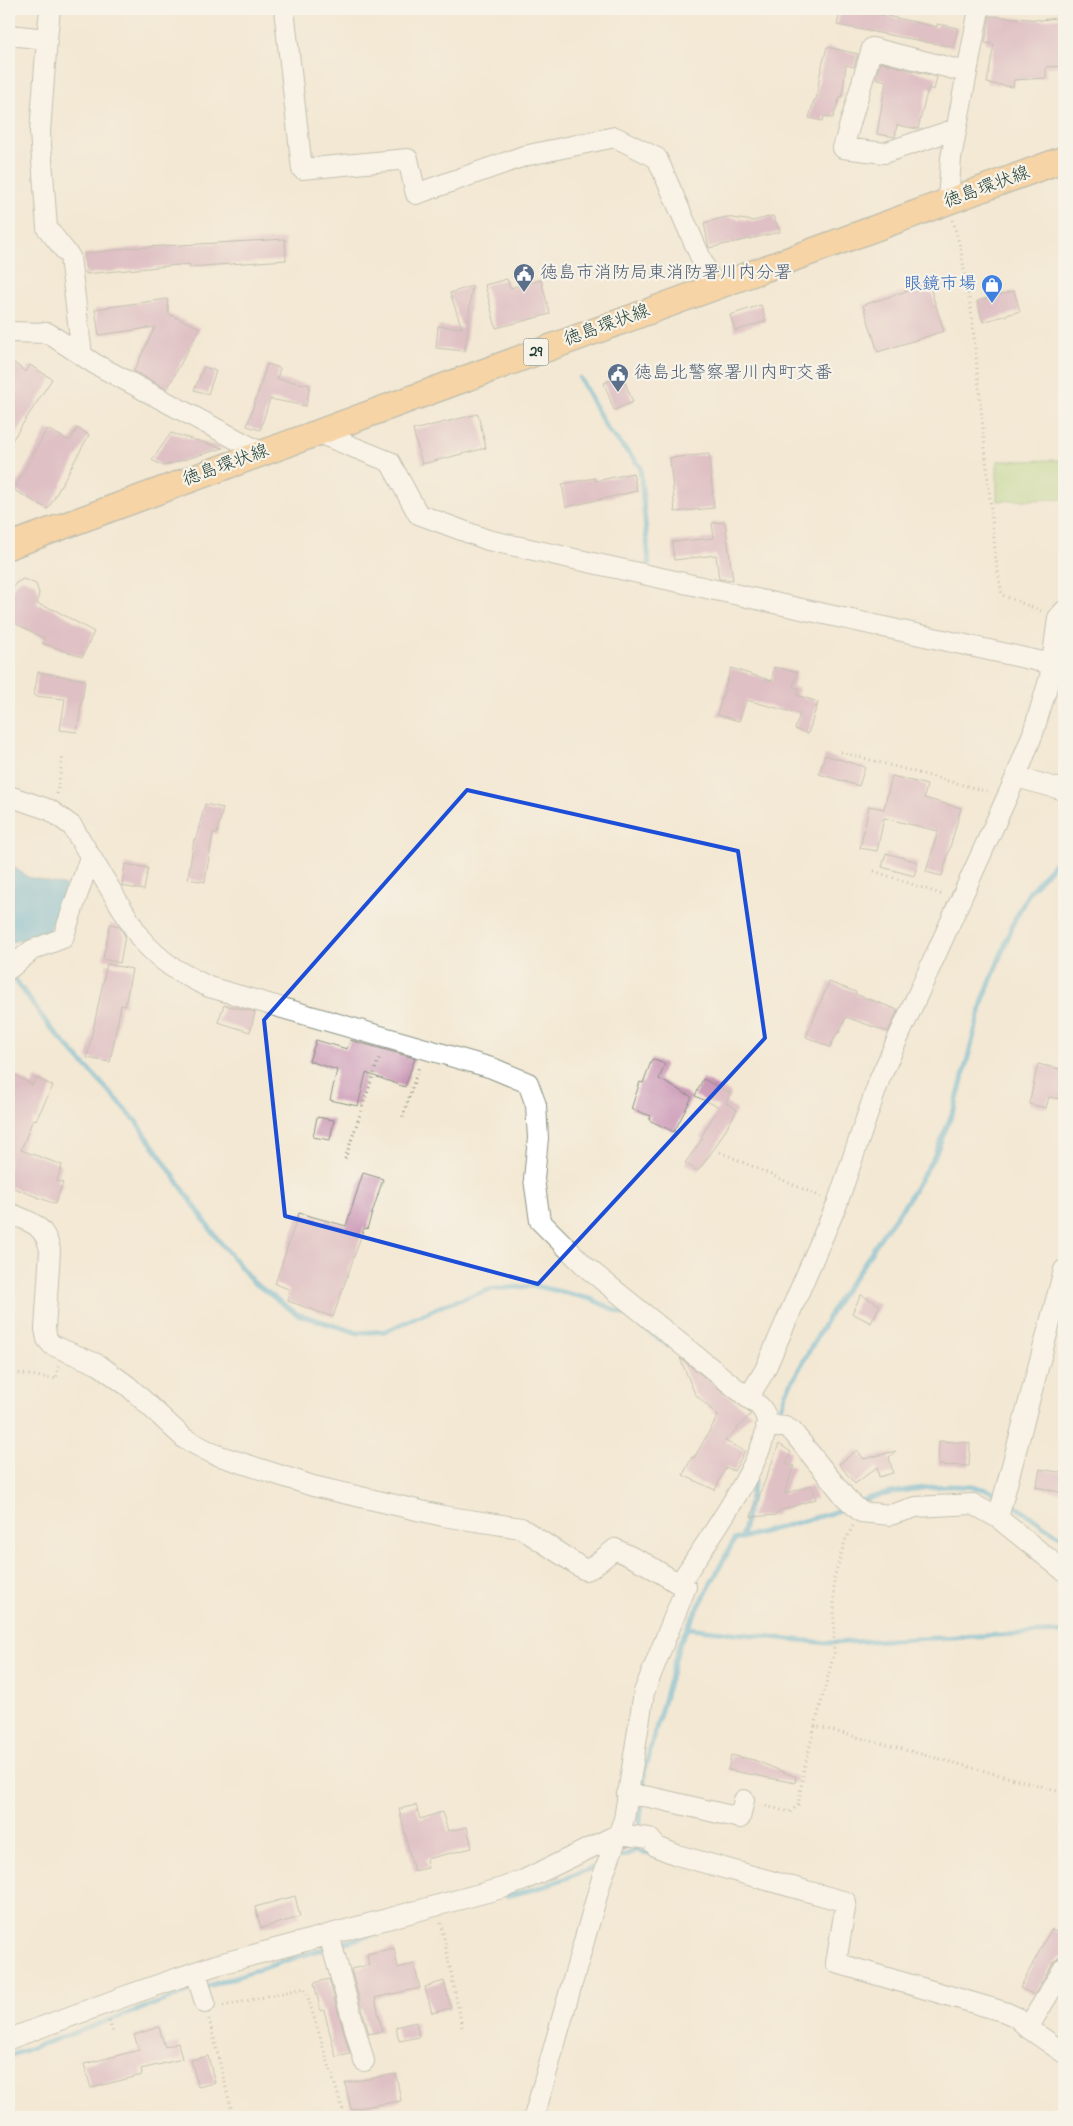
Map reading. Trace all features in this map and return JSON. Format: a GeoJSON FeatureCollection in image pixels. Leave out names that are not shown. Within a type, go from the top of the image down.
{"type":"FeatureCollection","features":[{"type":"Feature","properties":{"kind":"main road","name":"徳島環状線"},"geometry":{"type":"LineString","coordinates":[[9,546],[1064,159]]}},
{"type":"Feature","properties":{"kind":"street"},"geometry":{"type":"LineString","coordinates":[[50,9],[46,38],[40,132],[47,228],[70,257],[82,355]]}},
{"type":"Feature","properties":{"kind":"street"},"geometry":{"type":"LineString","coordinates":[[284,9],[302,169],[408,159],[416,194],[524,156],[615,137],[658,158],[714,288]]}},
{"type":"Feature","properties":{"kind":"street"},"geometry":{"type":"LineString","coordinates":[[948,202],[951,158],[979,9]]}},
{"type":"Feature","properties":{"kind":"street"},"geometry":{"type":"LineString","coordinates":[[9,35],[46,38]]}},
{"type":"Feature","properties":{"kind":"street"},"geometry":{"type":"LineString","coordinates":[[956,129],[884,153],[843,148],[872,48],[966,72]]}},
{"type":"Feature","properties":{"kind":"street"},"geometry":{"type":"LineString","coordinates":[[9,332],[48,333],[95,364],[262,453]]}},
{"type":"Feature","properties":{"kind":"street"},"geometry":{"type":"LineString","coordinates":[[316,432],[390,462],[418,514],[488,540],[1052,664]]}},
{"type":"Feature","properties":{"kind":"street"},"geometry":{"type":"LineString","coordinates":[[748,1398],[764,1370],[837,1204],[880,1078],[1016,777],[1033,734],[1052,664],[1061,614]]}},
{"type":"Feature","properties":{"kind":"street"},"geometry":{"type":"LineString","coordinates":[[1016,777],[1064,790]]}},
{"type":"Feature","properties":{"kind":"street"},"geometry":{"type":"LineString","coordinates":[[9,796],[50,810],[72,826],[140,938],[154,954],[173,969],[209,987],[492,1068],[528,1083],[536,1105],[538,1138],[534,1179],[540,1221],[586,1267],[748,1398],[760,1405],[774,1426],[792,1431],[854,1505],[890,1515],[916,1507],[973,1504],[1001,1505],[1064,1571]]}},
{"type":"Feature","properties":{"kind":"street"},"geometry":{"type":"LineString","coordinates":[[9,969],[32,950],[63,938],[90,857]]}},
{"type":"Feature","properties":{"kind":"street"},"geometry":{"type":"LineString","coordinates":[[9,1213],[41,1229],[48,1238],[50,1250],[45,1329],[47,1339],[52,1345],[99,1365],[128,1386],[185,1439],[239,1464],[332,1490],[443,1516],[521,1528],[585,1570],[591,1568],[607,1553],[616,1549],[686,1587],[644,1692],[636,1795],[624,1819],[534,2117]]}},
{"type":"Feature","properties":{"kind":"street"},"geometry":{"type":"LineString","coordinates":[[1001,1505],[1064,1270]]}},
{"type":"Feature","properties":{"kind":"street"},"geometry":{"type":"LineString","coordinates":[[679,1584],[732,1506],[764,1435],[774,1426]]}},
{"type":"Feature","properties":{"kind":"street"},"geometry":{"type":"LineString","coordinates":[[636,1795],[740,1818],[744,1800]]}},
{"type":"Feature","properties":{"kind":"street"},"geometry":{"type":"LineString","coordinates":[[9,2039],[196,1972],[502,1888],[616,1847],[648,1838],[657,1847],[677,1855],[846,1902],[836,1963],[1006,2012],[1016,2017],[1028,2028],[1064,2053]]}},
{"type":"Feature","properties":{"kind":"street"},"geometry":{"type":"LineString","coordinates":[[329,1935],[364,2061]]}},
{"type":"Feature","properties":{"kind":"street"},"geometry":{"type":"LineString","coordinates":[[1028,2028],[1064,1968]]}},
{"type":"Feature","properties":{"kind":"street"},"geometry":{"type":"LineString","coordinates":[[196,1972],[206,2006]]}},
{"type":"Feature","properties":{"kind":"path"},"geometry":{"type":"LineString","coordinates":[[948,202],[961,251],[972,317],[996,560],[1002,594],[1061,614]]}},
{"type":"Feature","properties":{"kind":"path"},"geometry":{"type":"LineString","coordinates":[[841,752],[1007,797]]}},
{"type":"Feature","properties":{"kind":"path"},"geometry":{"type":"LineString","coordinates":[[54,813],[63,755]]}},
{"type":"Feature","properties":{"kind":"path"},"geometry":{"type":"LineString","coordinates":[[874,871],[960,901]]}},
{"type":"Feature","properties":{"kind":"path"},"geometry":{"type":"LineString","coordinates":[[345,1159],[386,1038]]}},
{"type":"Feature","properties":{"kind":"path"},"geometry":{"type":"LineString","coordinates":[[403,1118],[424,1048]]}},
{"type":"Feature","properties":{"kind":"path"},"geometry":{"type":"LineString","coordinates":[[720,1152],[837,1204]]}},
{"type":"Feature","properties":{"kind":"path"},"geometry":{"type":"LineString","coordinates":[[9,1372],[56,1379],[61,1348]]}},
{"type":"Feature","properties":{"kind":"path"},"geometry":{"type":"LineString","coordinates":[[744,1800],[790,1812],[798,1805],[804,1769],[834,1653],[834,1578],[854,1505]]}},
{"type":"Feature","properties":{"kind":"path"},"geometry":{"type":"LineString","coordinates":[[815,1726],[1064,1792]]}},
{"type":"Feature","properties":{"kind":"path"},"geometry":{"type":"LineString","coordinates":[[442,1930],[462,2027]]}},
{"type":"Feature","properties":{"kind":"path"},"geometry":{"type":"LineString","coordinates":[[231,2108],[206,2006],[305,1988],[345,2117]]}},
{"type":"Feature","properties":{"kind":"highlighted area"},"geometry":{"type":"Polygon","coordinates":[[[467,790],[738,851],[765,1038],[538,1284],[285,1216],[264,1020],[467,790]]]}},
{"type":"Feature","properties":{"kind":"green space"},"geometry":{"type":"Polygon","coordinates":[[[1064,460],[1064,499],[997,501],[997,461],[1064,460]]]}},
{"type":"Feature","properties":{"kind":"water"},"geometry":{"type":"Polygon","coordinates":[[[9,864],[28,877],[66,886],[48,932],[12,942],[9,945],[9,864]]]}},
{"type":"Feature","properties":{"kind":"building"},"geometry":{"type":"Polygon","coordinates":[[[841,9],[869,15],[869,12],[937,27],[937,24],[958,28],[953,47],[837,25],[841,9]]]}},
{"type":"Feature","properties":{"kind":"building"},"geometry":{"type":"Polygon","coordinates":[[[990,16],[1041,20],[1064,17],[1064,66],[1046,67],[1046,78],[1014,80],[1013,87],[987,83],[994,44],[985,43],[990,16]]]}},
{"type":"Feature","properties":{"kind":"building"},"geometry":{"type":"Polygon","coordinates":[[[827,47],[858,54],[854,67],[846,65],[842,97],[840,97],[833,118],[824,116],[823,121],[809,118],[814,100],[816,100],[827,47]]]}},
{"type":"Feature","properties":{"kind":"building"},"geometry":{"type":"Polygon","coordinates":[[[880,62],[937,77],[934,90],[928,88],[918,129],[897,125],[895,137],[877,134],[886,81],[876,78],[880,62]]]}},
{"type":"Feature","properties":{"kind":"building"},"geometry":{"type":"Polygon","coordinates":[[[773,216],[780,232],[709,248],[704,223],[726,217],[753,221],[773,216]]]}},
{"type":"Feature","properties":{"kind":"building"},"geometry":{"type":"Polygon","coordinates":[[[285,239],[286,260],[189,267],[189,264],[86,274],[84,254],[130,248],[285,239]]]}},
{"type":"Feature","properties":{"kind":"building"},"geometry":{"type":"Polygon","coordinates":[[[507,279],[510,288],[541,280],[550,314],[496,328],[485,285],[507,279]]]}},
{"type":"Feature","properties":{"kind":"building"},"geometry":{"type":"Polygon","coordinates":[[[929,284],[944,331],[878,352],[863,305],[929,284]]]}},
{"type":"Feature","properties":{"kind":"building"},"geometry":{"type":"Polygon","coordinates":[[[472,286],[465,351],[436,348],[438,326],[462,328],[450,293],[472,286]]]}},
{"type":"Feature","properties":{"kind":"building"},"geometry":{"type":"Polygon","coordinates":[[[1014,291],[1020,311],[983,322],[977,301],[1014,291]]]}},
{"type":"Feature","properties":{"kind":"building"},"geometry":{"type":"Polygon","coordinates":[[[167,299],[169,314],[200,328],[167,389],[134,371],[155,327],[99,335],[95,309],[167,299]]]}},
{"type":"Feature","properties":{"kind":"building"},"geometry":{"type":"Polygon","coordinates":[[[761,305],[766,321],[735,331],[730,315],[761,305]]]}},
{"type":"Feature","properties":{"kind":"building"},"geometry":{"type":"Polygon","coordinates":[[[9,359],[26,372],[30,365],[52,379],[9,445],[9,359]]]}},
{"type":"Feature","properties":{"kind":"building"},"geometry":{"type":"Polygon","coordinates":[[[267,364],[280,368],[277,379],[310,385],[306,406],[270,399],[260,430],[247,426],[267,364]]]}},
{"type":"Feature","properties":{"kind":"building"},"geometry":{"type":"Polygon","coordinates":[[[204,367],[216,371],[208,394],[194,390],[204,367]]]}},
{"type":"Feature","properties":{"kind":"building","name":"徳島北警察署川内町交番"},"geometry":{"type":"Polygon","coordinates":[[[622,375],[633,402],[614,410],[604,383],[622,375]]]}},
{"type":"Feature","properties":{"kind":"building"},"geometry":{"type":"Polygon","coordinates":[[[478,414],[486,448],[422,464],[413,430],[478,414]]]}},
{"type":"Feature","properties":{"kind":"building"},"geometry":{"type":"Polygon","coordinates":[[[77,428],[89,435],[48,509],[14,490],[47,429],[70,441],[77,428]]]}},
{"type":"Feature","properties":{"kind":"building"},"geometry":{"type":"Polygon","coordinates":[[[171,433],[223,448],[163,466],[152,460],[171,433]]]}},
{"type":"Feature","properties":{"kind":"building"},"geometry":{"type":"Polygon","coordinates":[[[709,454],[714,508],[675,512],[670,458],[709,454]]]}},
{"type":"Feature","properties":{"kind":"building"},"geometry":{"type":"Polygon","coordinates":[[[633,473],[637,491],[566,507],[562,484],[595,478],[596,481],[633,473]]]}},
{"type":"Feature","properties":{"kind":"building"},"geometry":{"type":"Polygon","coordinates":[[[725,522],[733,580],[719,579],[716,555],[674,560],[672,542],[714,538],[712,523],[725,522]]]}},
{"type":"Feature","properties":{"kind":"building"},"geometry":{"type":"Polygon","coordinates":[[[23,579],[36,584],[39,593],[37,604],[55,610],[94,632],[82,657],[42,643],[45,639],[9,620],[9,595],[16,583],[23,579]]]}},
{"type":"Feature","properties":{"kind":"building"},"geometry":{"type":"Polygon","coordinates":[[[774,667],[797,672],[793,687],[799,688],[797,695],[818,702],[808,734],[795,729],[800,714],[746,700],[739,721],[717,715],[731,668],[772,681],[774,667]]]}},
{"type":"Feature","properties":{"kind":"building"},"geometry":{"type":"Polygon","coordinates":[[[38,672],[85,680],[77,732],[60,730],[65,699],[34,696],[38,672]]]}},
{"type":"Feature","properties":{"kind":"building"},"geometry":{"type":"Polygon","coordinates":[[[825,755],[865,767],[859,786],[819,774],[825,755]]]}},
{"type":"Feature","properties":{"kind":"building"},"geometry":{"type":"Polygon","coordinates":[[[892,776],[927,785],[924,798],[961,808],[942,876],[926,872],[938,831],[884,818],[877,851],[860,848],[869,806],[884,809],[892,776]]]}},
{"type":"Feature","properties":{"kind":"building"},"geometry":{"type":"Polygon","coordinates":[[[205,804],[223,808],[217,834],[213,833],[205,882],[188,879],[194,839],[196,839],[205,804]]]}},
{"type":"Feature","properties":{"kind":"building"},"geometry":{"type":"Polygon","coordinates":[[[886,853],[918,862],[914,876],[882,867],[886,853]]]}},
{"type":"Feature","properties":{"kind":"building"},"geometry":{"type":"Polygon","coordinates":[[[125,864],[148,868],[144,890],[122,886],[125,864]]]}},
{"type":"Feature","properties":{"kind":"building"},"geometry":{"type":"Polygon","coordinates":[[[110,924],[119,926],[125,936],[120,963],[103,959],[110,924]]]}},
{"type":"Feature","properties":{"kind":"building"},"geometry":{"type":"Polygon","coordinates":[[[107,964],[132,969],[125,1006],[121,1005],[110,1062],[87,1058],[107,964]]]}},
{"type":"Feature","properties":{"kind":"building"},"geometry":{"type":"Polygon","coordinates":[[[829,982],[898,1010],[888,1032],[846,1017],[830,1047],[806,1037],[829,982]]]}},
{"type":"Feature","properties":{"kind":"building"},"geometry":{"type":"Polygon","coordinates":[[[224,1005],[255,1012],[250,1032],[218,1022],[224,1005]]]}},
{"type":"Feature","properties":{"kind":"building"},"geometry":{"type":"Polygon","coordinates":[[[316,1040],[347,1049],[350,1040],[415,1058],[405,1087],[366,1073],[358,1106],[330,1100],[337,1070],[309,1061],[316,1040]]]}},
{"type":"Feature","properties":{"kind":"building"},"geometry":{"type":"Polygon","coordinates":[[[652,1059],[665,1064],[659,1079],[692,1097],[674,1132],[649,1120],[651,1116],[631,1109],[640,1082],[643,1083],[652,1059]]]}},
{"type":"Feature","properties":{"kind":"building"},"geometry":{"type":"Polygon","coordinates":[[[1038,1064],[1064,1070],[1064,1100],[1049,1097],[1046,1108],[1029,1104],[1038,1064]]]}},
{"type":"Feature","properties":{"kind":"building"},"geometry":{"type":"Polygon","coordinates":[[[9,1071],[32,1085],[36,1078],[53,1086],[36,1120],[33,1119],[21,1150],[62,1165],[57,1181],[63,1183],[55,1204],[9,1186],[9,1071]]]}},
{"type":"Feature","properties":{"kind":"building"},"geometry":{"type":"Polygon","coordinates":[[[703,1079],[731,1093],[726,1103],[737,1110],[716,1146],[698,1171],[685,1163],[703,1138],[701,1137],[719,1107],[695,1096],[703,1079]]]}},
{"type":"Feature","properties":{"kind":"building"},"geometry":{"type":"Polygon","coordinates":[[[317,1117],[334,1120],[330,1140],[313,1137],[317,1117]]]}},
{"type":"Feature","properties":{"kind":"building"},"geometry":{"type":"Polygon","coordinates":[[[363,1173],[383,1179],[367,1229],[364,1228],[333,1317],[288,1301],[289,1289],[275,1284],[299,1213],[346,1226],[363,1173]]]}},
{"type":"Feature","properties":{"kind":"building"},"geometry":{"type":"Polygon","coordinates":[[[861,1295],[880,1305],[871,1323],[852,1313],[861,1295]]]}},
{"type":"Feature","properties":{"kind":"building"},"geometry":{"type":"Polygon","coordinates":[[[680,1358],[751,1414],[725,1441],[745,1451],[734,1471],[726,1467],[715,1490],[683,1475],[718,1416],[695,1394],[680,1358]]]}},
{"type":"Feature","properties":{"kind":"building"},"geometry":{"type":"Polygon","coordinates":[[[939,1441],[970,1443],[969,1466],[938,1465],[939,1441]]]}},
{"type":"Feature","properties":{"kind":"building"},"geometry":{"type":"Polygon","coordinates":[[[779,1444],[791,1452],[786,1464],[794,1466],[784,1494],[812,1485],[816,1499],[778,1511],[776,1515],[751,1517],[779,1444]]]}},
{"type":"Feature","properties":{"kind":"building"},"geometry":{"type":"Polygon","coordinates":[[[857,1450],[864,1459],[896,1451],[889,1457],[893,1473],[879,1477],[877,1467],[855,1484],[839,1464],[857,1450]]]}},
{"type":"Feature","properties":{"kind":"building"},"geometry":{"type":"Polygon","coordinates":[[[1040,1469],[1064,1473],[1064,1493],[1036,1487],[1040,1469]]]}},
{"type":"Feature","properties":{"kind":"building"},"geometry":{"type":"Polygon","coordinates":[[[731,1755],[754,1760],[796,1777],[795,1783],[728,1770],[731,1755]]]}},
{"type":"Feature","properties":{"kind":"building"},"geometry":{"type":"Polygon","coordinates":[[[416,1805],[420,1819],[442,1812],[448,1831],[467,1827],[472,1848],[426,1859],[428,1868],[414,1871],[399,1809],[416,1805]]]}},
{"type":"Feature","properties":{"kind":"building"},"geometry":{"type":"Polygon","coordinates":[[[295,1896],[300,1917],[261,1928],[255,1907],[295,1896]]]}},
{"type":"Feature","properties":{"kind":"building"},"geometry":{"type":"Polygon","coordinates":[[[1051,1929],[1064,1936],[1064,1956],[1059,1957],[1054,1962],[1034,1995],[1020,1988],[1051,1929]]]}},
{"type":"Feature","properties":{"kind":"building"},"geometry":{"type":"Polygon","coordinates":[[[394,1948],[398,1968],[414,1964],[420,1988],[375,1998],[382,2031],[369,2034],[351,1969],[369,1965],[367,1954],[394,1948]]]}},
{"type":"Feature","properties":{"kind":"building"},"geometry":{"type":"Polygon","coordinates":[[[329,1979],[350,2054],[336,2057],[324,2010],[321,2011],[314,1983],[329,1979]]]}},
{"type":"Feature","properties":{"kind":"building"},"geometry":{"type":"Polygon","coordinates":[[[444,1981],[451,2008],[432,2013],[425,1987],[444,1981]]]}},
{"type":"Feature","properties":{"kind":"building"},"geometry":{"type":"Polygon","coordinates":[[[416,2022],[419,2037],[399,2041],[396,2027],[416,2022]]]}},
{"type":"Feature","properties":{"kind":"building"},"geometry":{"type":"Polygon","coordinates":[[[159,2027],[165,2047],[178,2043],[182,2059],[141,2069],[142,2075],[91,2088],[84,2064],[139,2050],[134,2035],[159,2027]]]}},
{"type":"Feature","properties":{"kind":"building"},"geometry":{"type":"Polygon","coordinates":[[[208,2056],[215,2083],[198,2087],[191,2060],[208,2056]]]}},
{"type":"Feature","properties":{"kind":"building"},"geometry":{"type":"Polygon","coordinates":[[[396,2074],[401,2101],[351,2109],[345,2083],[396,2074]]]}},
{"type":"Feature","properties":{"kind":"waterway"},"geometry":{"type":"LineString","coordinates":[[580,378],[607,429],[640,466],[649,564]]}},
{"type":"Feature","properties":{"kind":"waterway"},"geometry":{"type":"LineString","coordinates":[[777,1422],[786,1392],[838,1300],[906,1203],[935,1155],[955,1107],[983,1000],[1015,919],[1030,891],[1064,853]]}},
{"type":"Feature","properties":{"kind":"waterway"},"geometry":{"type":"LineString","coordinates":[[11,974],[49,1026],[136,1121],[216,1237],[253,1282],[297,1314],[358,1333],[386,1331],[444,1305],[492,1289],[536,1286],[591,1299],[630,1317],[668,1346]]}},
{"type":"Feature","properties":{"kind":"waterway"},"geometry":{"type":"LineString","coordinates":[[742,1537],[754,1481]]}},
{"type":"Feature","properties":{"kind":"waterway"},"geometry":{"type":"LineString","coordinates":[[858,1502],[889,1493],[929,1487],[969,1487],[998,1495]]}},
{"type":"Feature","properties":{"kind":"waterway"},"geometry":{"type":"LineString","coordinates":[[1008,1501],[1064,1539]]}},
{"type":"Feature","properties":{"kind":"waterway"},"geometry":{"type":"LineString","coordinates":[[643,1791],[645,1768],[680,1642],[734,1540],[832,1513],[848,1506]]}},
{"type":"Feature","properties":{"kind":"waterway"},"geometry":{"type":"LineString","coordinates":[[688,1628],[826,1643],[1064,1632]]}},
{"type":"Feature","properties":{"kind":"waterway"},"geometry":{"type":"LineString","coordinates":[[639,1831],[642,1800]]}},
{"type":"Feature","properties":{"kind":"waterway"},"geometry":{"type":"LineString","coordinates":[[615,1859],[637,1850],[638,1840]]}},
{"type":"Feature","properties":{"kind":"waterway"},"geometry":{"type":"LineString","coordinates":[[637,1850],[655,1856]]}},
{"type":"Feature","properties":{"kind":"waterway"},"geometry":{"type":"LineString","coordinates":[[507,1896],[545,1886],[600,1865]]}},
{"type":"Feature","properties":{"kind":"waterway"},"geometry":{"type":"LineString","coordinates":[[336,1945],[397,1927]]}},
{"type":"Feature","properties":{"kind":"waterway"},"geometry":{"type":"LineString","coordinates":[[205,1987],[328,1947]]}},
{"type":"Feature","properties":{"kind":"waterway"},"geometry":{"type":"LineString","coordinates":[[9,2056],[197,1989]]}},
{"type":"Feature","properties":{"kind":"place","name":"徳島市消防局東消防署川内分署"},"geometry":{"type":"Point","coordinates":[524,293]}},
{"type":"Feature","properties":{"kind":"place","name":"眼鏡市場"},"geometry":{"type":"Point","coordinates":[992,304]}},
{"type":"Feature","properties":{"kind":"place","name":"徳島北警察署川内町交番"},"geometry":{"type":"Point","coordinates":[618,393]}}]}
